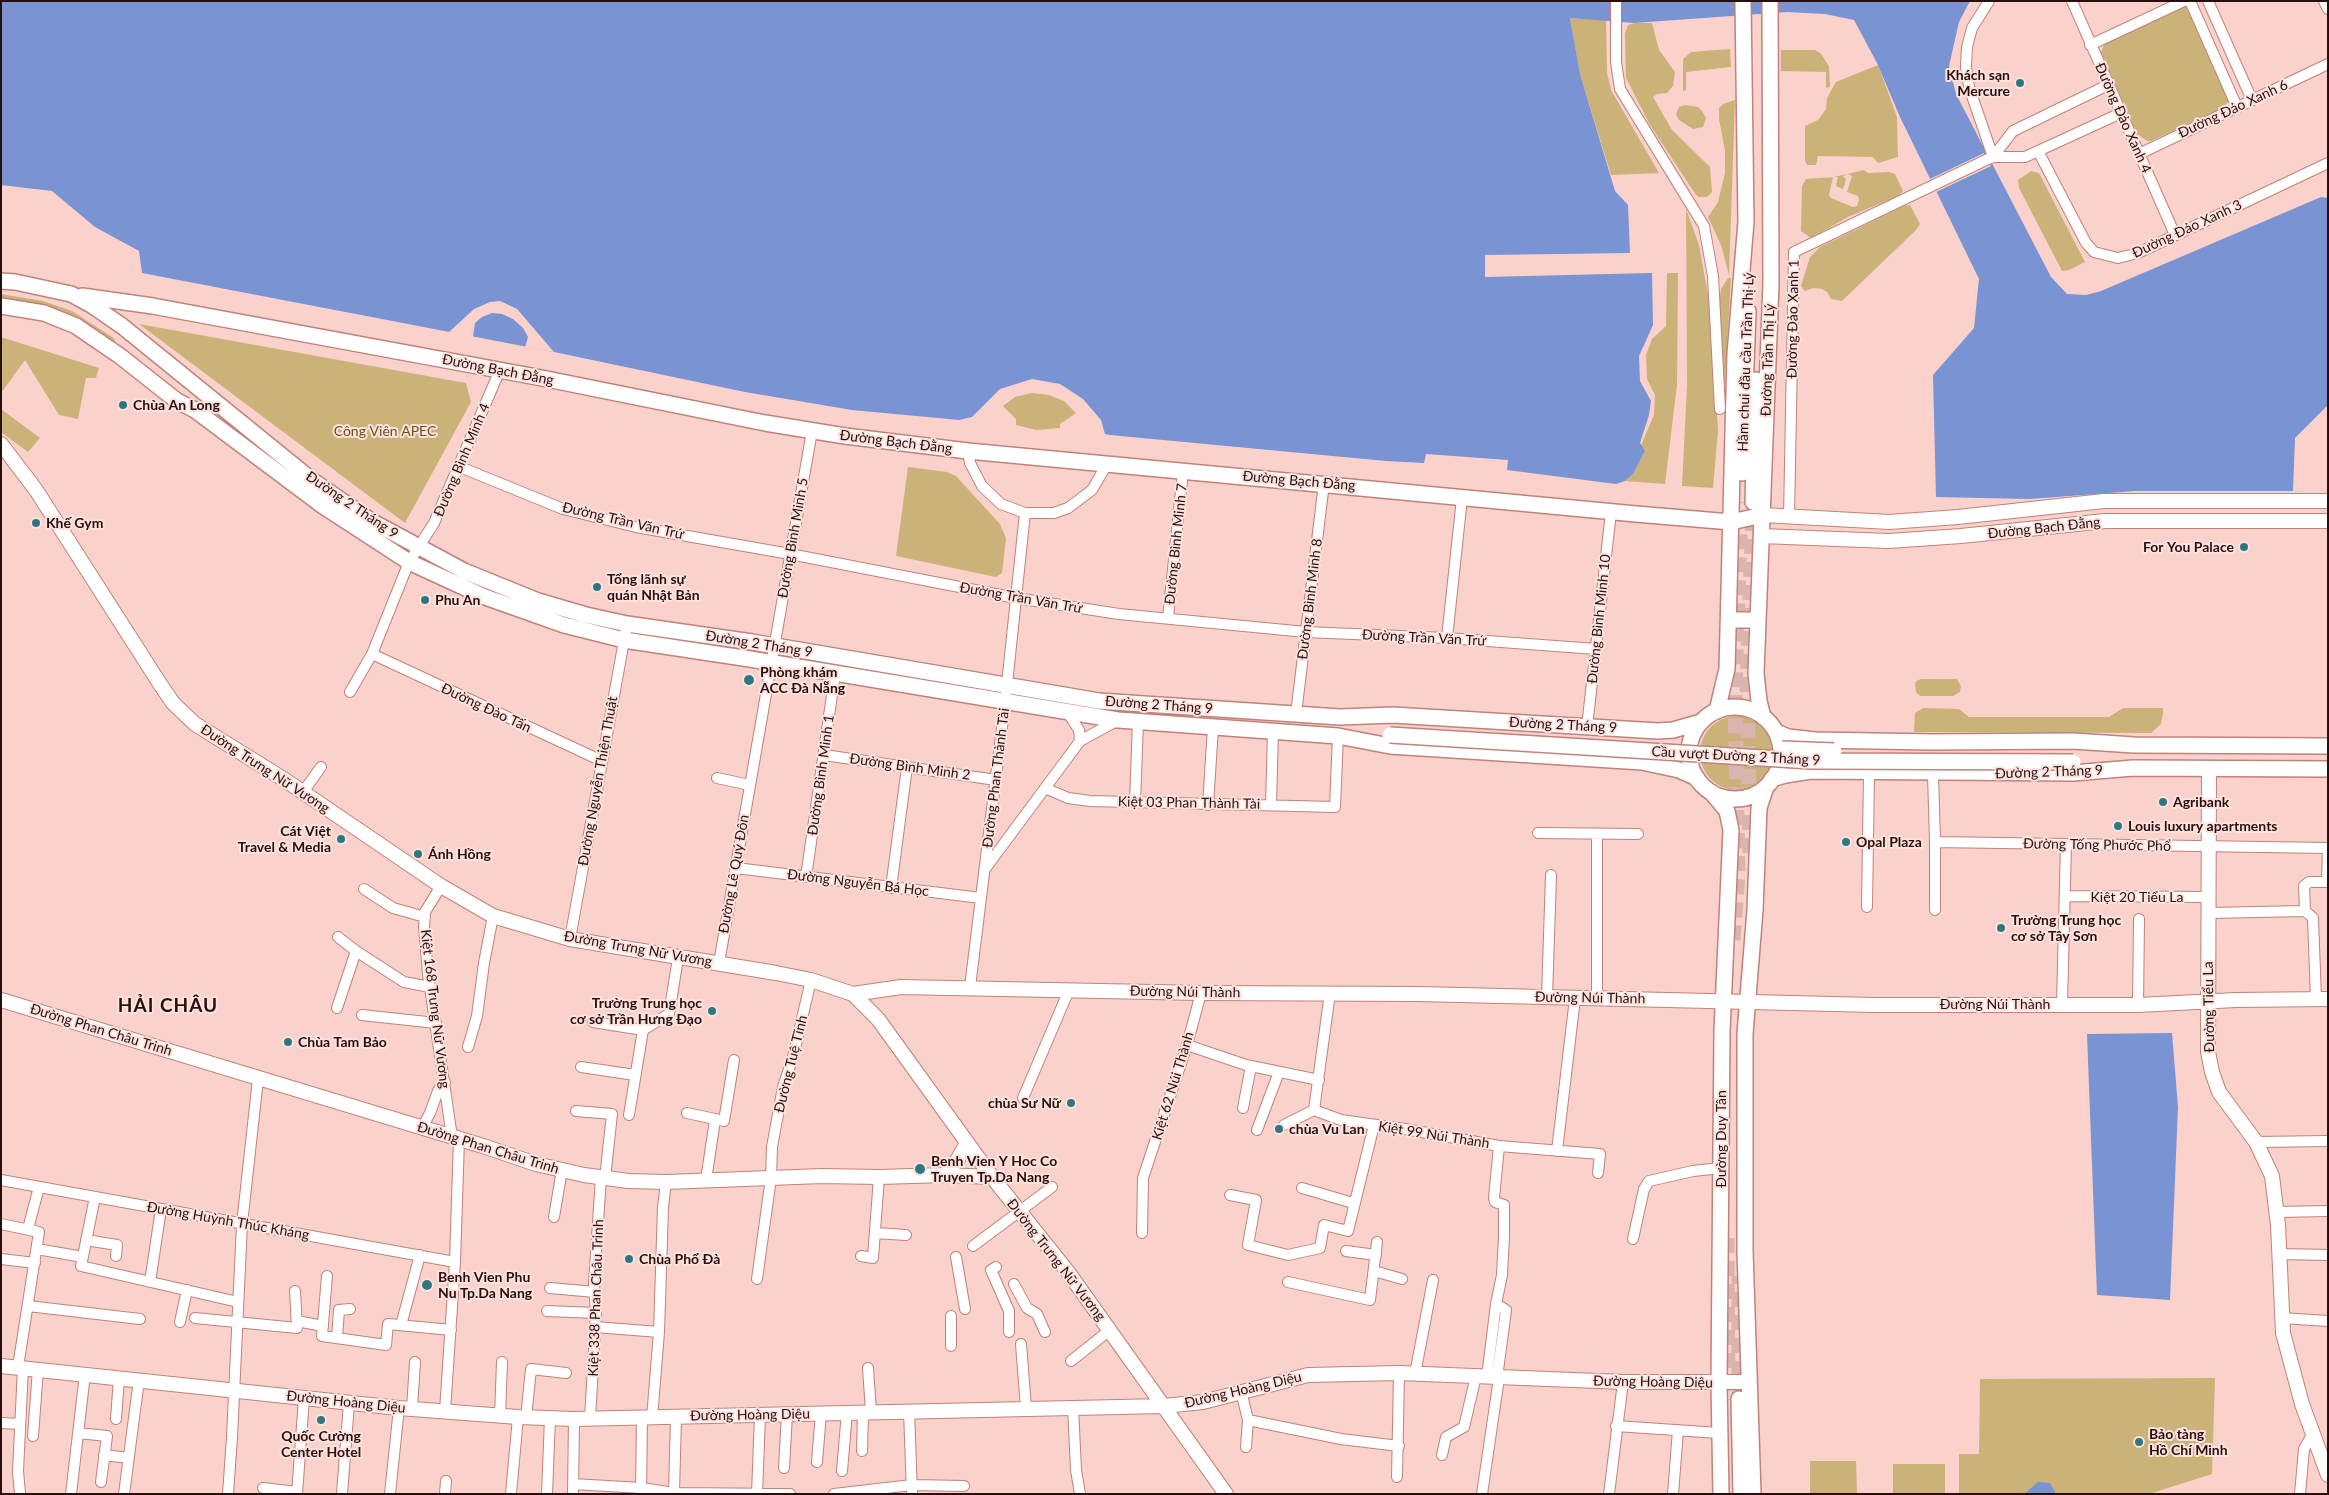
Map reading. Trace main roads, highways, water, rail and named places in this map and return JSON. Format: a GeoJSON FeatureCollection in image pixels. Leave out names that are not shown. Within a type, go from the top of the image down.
{"type":"FeatureCollection","features":[{"type":"Feature","properties":{"kind":"main road"},"geometry":{"type":"LineString","coordinates":[[1717,711],[1725,683],[1729,620],[1735,354],[1746,222],[1743,1]]}},
{"type":"Feature","properties":{"kind":"main road","name":"Đường Trần Thị Lý"},"geometry":{"type":"LineString","coordinates":[[1763,717],[1757,687],[1771,284],[1770,1]]}},
{"type":"Feature","properties":{"kind":"main road","name":"Hầm chui đầu cầu Trần Thị Lý"},"geometry":{"type":"LineString","coordinates":[[1746,222],[1750,283],[1747,502],[1760,283],[1770,219]]}},
{"type":"Feature","properties":{"kind":"main road","name":"Đường 2 Tháng 9"},"geometry":{"type":"LineString","coordinates":[[6,280],[70,294],[93,306],[135,337],[320,486],[371,521],[464,571],[553,606],[627,624],[774,646],[1100,701],[1340,718],[1392,715],[1587,727],[1673,730],[1700,722]]}},
{"type":"Feature","properties":{"kind":"main road","name":"Đường Bạch Đằng"},"geometry":{"type":"LineString","coordinates":[[70,294],[153,306],[500,370],[812,431],[968,451],[1731,522]]}},
{"type":"Feature","properties":{"kind":"main road","name":"Đường 2 Tháng 9"},"geometry":{"type":"LineString","coordinates":[[6,308],[58,318],[76,326],[120,356],[177,401],[195,410],[323,506],[409,562],[516,609],[624,640],[1118,720],[1338,736],[1390,746],[1642,762],[1678,770],[1697,778]]}},
{"type":"Feature","properties":{"kind":"main road"},"geometry":{"type":"LineString","coordinates":[[120,356],[135,337]]}},
{"type":"Feature","properties":{"kind":"main road","name":"Đường Trưng Nữ Vương"},"geometry":{"type":"LineString","coordinates":[[1,444],[36,490],[173,703],[195,724],[303,792],[441,886],[493,916],[570,939],[811,980],[853,994],[878,1019],[992,1177],[1057,1257],[1226,1494]]}},
{"type":"Feature","properties":{"kind":"main road"},"geometry":{"type":"LineString","coordinates":[[2104,501],[2105,521]]}},
{"type":"Feature","properties":{"kind":"main road","name":"Đường Bạch Đằng"},"geometry":{"type":"LineString","coordinates":[[1762,515],[1889,522],[2104,501],[2328,501]]}},
{"type":"Feature","properties":{"kind":"main road"},"geometry":{"type":"LineString","coordinates":[[2310,501],[2311,521]]}},
{"type":"Feature","properties":{"kind":"main road"},"geometry":{"type":"LineString","coordinates":[[1731,522],[1762,515]]}},
{"type":"Feature","properties":{"kind":"main road"},"geometry":{"type":"LineString","coordinates":[[1907,520],[1907,540]]}},
{"type":"Feature","properties":{"kind":"main road","name":"Đường Bạch Đằng"},"geometry":{"type":"LineString","coordinates":[[1761,536],[1889,541],[2105,521],[2328,521]]}},
{"type":"Feature","properties":{"kind":"main road"},"geometry":{"type":"LineString","coordinates":[[1731,522],[1761,536]]}},
{"type":"Feature","properties":{"kind":"main road"},"geometry":{"type":"LineString","coordinates":[[1729,620],[1758,620]]}},
{"type":"Feature","properties":{"kind":"main road"},"geometry":{"type":"LineString","coordinates":[[1726,708],[1746,708],[1763,717],[1776,732],[1779,742],[1780,761],[1769,783],[1748,797],[1739,799],[1719,796],[1710,792],[1697,778],[1690,760],[1689,750],[1700,722],[1717,711],[1726,708]]}},
{"type":"Feature","properties":{"kind":"main road","name":"Cầu vượt Đường 2 Tháng 9"},"geometry":{"type":"LineString","coordinates":[[1340,718],[1390,730]]}},
{"type":"Feature","properties":{"kind":"main road","name":"Cầu vượt Đường 2 Tháng 9"},"geometry":{"type":"LineString","coordinates":[[1338,736],[1390,730],[1813,751],[2073,757],[2133,768]]}},
{"type":"Feature","properties":{"kind":"main road","name":"Đường 2 Tháng 9"},"geometry":{"type":"LineString","coordinates":[[1776,732],[1788,736],[1815,740],[1933,742],[2073,741],[2134,745],[2328,746]]}},
{"type":"Feature","properties":{"kind":"main road","name":"Cầu vượt Đường 2 Tháng 9"},"geometry":{"type":"LineString","coordinates":[[2073,757],[2134,745]]}},
{"type":"Feature","properties":{"kind":"main road","name":"Đường 2 Tháng 9"},"geometry":{"type":"LineString","coordinates":[[1769,783],[1785,775],[1811,772],[1933,774],[2074,773],[2133,768],[2328,769]]}},
{"type":"Feature","properties":{"kind":"main road","name":"Đường Tiểu La"},"geometry":{"type":"LineString","coordinates":[[2209,769],[2210,846],[2207,1037],[2213,1077],[2219,1092],[2256,1142],[2272,1176],[2277,1212],[2282,1318],[2292,1372],[2326,1467]]}},
{"type":"Feature","properties":{"kind":"main road","name":"Đường Duy Tân"},"geometry":{"type":"LineString","coordinates":[[1753,1494],[1745,1208],[1745,1034],[1756,892],[1759,808],[1769,783]]}},
{"type":"Feature","properties":{"kind":"main road","name":"Đường Duy Tân"},"geometry":{"type":"LineString","coordinates":[[1710,792],[1722,804],[1730,820],[1730,891],[1722,1002],[1719,1383],[1721,1494]]}},
{"type":"Feature","properties":{"kind":"main road"},"geometry":{"type":"LineString","coordinates":[[1730,891],[1756,892]]}},
{"type":"Feature","properties":{"kind":"main road","name":"Đường Núi Thành"},"geometry":{"type":"LineString","coordinates":[[853,994],[902,987],[970,987],[1597,998],[1748,1003],[2138,1005],[2207,1003],[2236,1000],[2322,999]]}},
{"type":"Feature","properties":{"kind":"main road","name":"Đường Phan Châu Trinh"},"geometry":{"type":"LineString","coordinates":[[1,1000],[536,1164],[603,1178],[666,1182],[822,1176],[879,1177],[945,1174],[992,1177]]}},
{"type":"Feature","properties":{"kind":"main road"},"geometry":{"type":"LineString","coordinates":[[945,1174],[958,1159],[967,1143]]}},
{"type":"Feature","properties":{"kind":"main road"},"geometry":{"type":"LineString","coordinates":[[1720,1208],[1745,1208]]}},
{"type":"Feature","properties":{"kind":"main road","name":"Đường Hoàng Diệu"},"geometry":{"type":"LineString","coordinates":[[1,1366],[405,1409],[522,1418],[574,1419],[1164,1406],[1202,1402],[1308,1375],[1415,1374],[1623,1382],[1749,1382]]}},
{"type":"Feature","properties":{"kind":"main road"},"geometry":{"type":"LineString","coordinates":[[1731,1494],[1734,1399],[1741,1494]]}},
{"type":"Feature","properties":{"kind":"water"},"geometry":{"type":"Polygon","coordinates":[[[1,1],[1970,1],[1959,22],[1949,66],[1956,94],[2051,277],[2067,294],[2086,295],[2101,291],[2321,197],[2328,198],[2328,405],[2295,438],[2293,491],[2135,491],[2030,499],[1936,497],[1933,375],[1974,328],[1979,279],[1900,117],[1877,63],[1854,20],[1825,14],[1787,12],[1634,23],[1570,18],[1580,74],[1615,191],[1628,205],[1630,253],[1485,255],[1485,277],[1652,273],[1653,325],[1639,356],[1640,381],[1651,401],[1649,415],[1640,443],[1645,451],[1633,474],[1625,481],[1616,484],[1507,470],[1508,460],[1426,454],[1424,463],[1386,461],[1110,435],[1105,434],[1101,420],[1083,399],[1060,384],[1032,379],[1000,389],[972,417],[959,420],[852,410],[745,392],[554,352],[142,273],[139,251],[95,227],[52,191],[1,185],[1,1]]]}},
{"type":"Feature","properties":{"kind":"water"},"geometry":{"type":"Polygon","coordinates":[[[2172,1033],[2178,1107],[2170,1300],[2097,1295],[2087,1034],[2172,1033]]]}},
{"type":"Feature","properties":{"kind":"water"},"geometry":{"type":"Polygon","coordinates":[[[2038,1482],[2050,1483],[2056,1494],[2024,1494],[2038,1482]]]}},
{"type":"Feature","properties":{"kind":"tunnel"},"geometry":{"type":"LineString","coordinates":[[1733,940],[1738,876],[1735,692],[1741,502]]}},
{"type":"Feature","properties":{"kind":"tunnel"},"geometry":{"type":"LineString","coordinates":[[1750,853],[1747,691],[1753,506]]}},
{"type":"Feature","properties":{"kind":"tunnel"},"geometry":{"type":"LineString","coordinates":[[1727,1238],[1728,1400]]}},
{"type":"Feature","properties":{"kind":"tunnel"},"geometry":{"type":"LineString","coordinates":[[1739,1276],[1739,1399]]}},
{"type":"Feature","properties":{"kind":"place","name":"Khách sạn Mercure"},"geometry":{"type":"Point","coordinates":[2020,83]}},
{"type":"Feature","properties":{"kind":"place","name":"Chùa An Long"},"geometry":{"type":"Point","coordinates":[123,405]}},
{"type":"Feature","properties":{"kind":"place","name":"Khế Gym"},"geometry":{"type":"Point","coordinates":[36,523]}},
{"type":"Feature","properties":{"kind":"place","name":"For You Palace"},"geometry":{"type":"Point","coordinates":[2244,547]}},
{"type":"Feature","properties":{"kind":"place","name":"Tổng lãnh sự quán Nhật Bản"},"geometry":{"type":"Point","coordinates":[597,587]}},
{"type":"Feature","properties":{"kind":"place","name":"Phu An"},"geometry":{"type":"Point","coordinates":[425,600]}},
{"type":"Feature","properties":{"kind":"place","name":"Phòng khám ACC Đà Nẵng"},"geometry":{"type":"Point","coordinates":[749,680]}},
{"type":"Feature","properties":{"kind":"place","name":"Agribank"},"geometry":{"type":"Point","coordinates":[2163,802]}},
{"type":"Feature","properties":{"kind":"place","name":"Louis luxury apartments"},"geometry":{"type":"Point","coordinates":[2118,826]}},
{"type":"Feature","properties":{"kind":"place","name":"Cát Việt Travel & Media"},"geometry":{"type":"Point","coordinates":[341,839]}},
{"type":"Feature","properties":{"kind":"place","name":"Opal Plaza"},"geometry":{"type":"Point","coordinates":[1846,842]}},
{"type":"Feature","properties":{"kind":"place","name":"Ánh Hồng"},"geometry":{"type":"Point","coordinates":[418,854]}},
{"type":"Feature","properties":{"kind":"place","name":"Trường Trung học cơ sở Tây Sơn"},"geometry":{"type":"Point","coordinates":[2001,928]}},
{"type":"Feature","properties":{"kind":"place","name":"Trường Trung học cơ sở Trần Hưng Đạo"},"geometry":{"type":"Point","coordinates":[712,1011]}},
{"type":"Feature","properties":{"kind":"place","name":"Chùa Tam Bảo"},"geometry":{"type":"Point","coordinates":[288,1042]}},
{"type":"Feature","properties":{"kind":"place","name":"chùa Sư Nữ"},"geometry":{"type":"Point","coordinates":[1071,1103]}},
{"type":"Feature","properties":{"kind":"place","name":"chùa Vu Lan"},"geometry":{"type":"Point","coordinates":[1279,1129]}},
{"type":"Feature","properties":{"kind":"place","name":"Benh Vien Y Hoc Co Truyen Tp.Da Nang"},"geometry":{"type":"Point","coordinates":[920,1169]}},
{"type":"Feature","properties":{"kind":"place","name":"Chùa Phổ Đà"},"geometry":{"type":"Point","coordinates":[629,1259]}},
{"type":"Feature","properties":{"kind":"place","name":"Benh Vien Phu Nu Tp.Da Nang"},"geometry":{"type":"Point","coordinates":[427,1285]}},
{"type":"Feature","properties":{"kind":"place","name":"Quốc Cường Center Hotel"},"geometry":{"type":"Point","coordinates":[321,1420]}},
{"type":"Feature","properties":{"kind":"place","name":"Bảo tàng Hồ Chí Minh"},"geometry":{"type":"Point","coordinates":[2139,1442]}},
{"type":"Feature","properties":{"kind":"district","name":"HẢI CHÂU"},"geometry":{"type":"Point","coordinates":[168,1006]}},
{"type":"Feature","properties":{"kind":"park label","name":"Công Viên APEC"},"geometry":{"type":"Point","coordinates":[385,431]}}]}
